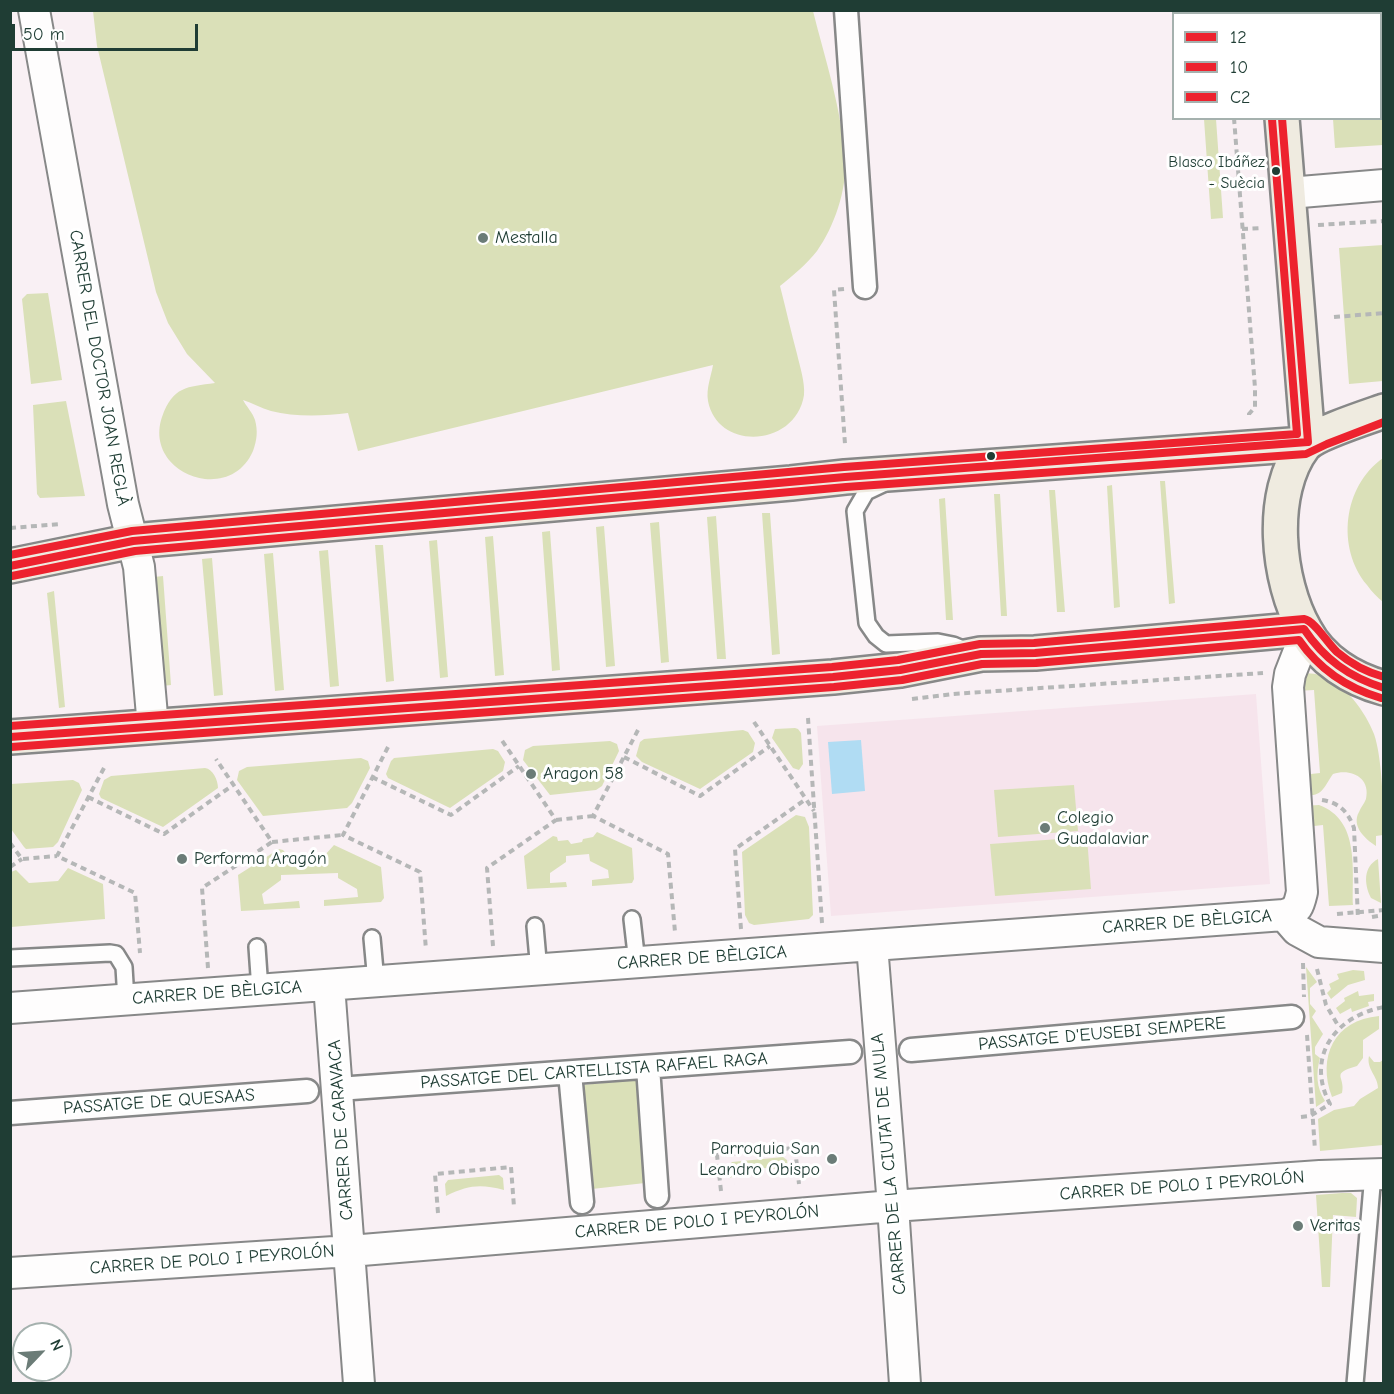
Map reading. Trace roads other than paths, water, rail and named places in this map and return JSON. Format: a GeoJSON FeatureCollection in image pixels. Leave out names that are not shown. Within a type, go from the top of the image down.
{"type":"FeatureCollection","features":[{"type":"Feature","properties":{"kind":"main road"},"geometry":{"type":"LineString","coordinates":[[1282,120],[1307,443],[1287,479],[1280,517],[1284,564],[1290,593],[1305,631],[1322,653],[1341,670],[1359,681],[1383,688]]}},
{"type":"Feature","properties":{"kind":"main road"},"geometry":{"type":"LineString","coordinates":[[10,566],[133,541],[913,471],[1307,443],[1323,434],[1383,411]]}},
{"type":"Feature","properties":{"kind":"main road"},"geometry":{"type":"LineString","coordinates":[[10,737],[833,677],[900,670],[981,654],[1035,652],[1305,631]]}},
{"type":"Feature","properties":{"kind":"street","name":"CARRER DEL DOCTOR JOAN REGLÀ"},"geometry":{"type":"LineString","coordinates":[[34,10],[123,504],[139,567],[153,727]]}},
{"type":"Feature","properties":{"kind":"street"},"geometry":{"type":"LineString","coordinates":[[846,10],[866,287]]}},
{"type":"Feature","properties":{"kind":"street"},"geometry":{"type":"LineString","coordinates":[[1289,193],[1383,185]]}},
{"type":"Feature","properties":{"kind":"street"},"geometry":{"type":"LineString","coordinates":[[1292,911],[1302,892],[1288,687],[1290,674],[1305,631]]}},
{"type":"Feature","properties":{"kind":"street","name":"CARRER DE BÈLGICA"},"geometry":{"type":"LineString","coordinates":[[10,1008],[637,963],[1292,911],[1297,930],[1310,947],[1319,942],[1383,947]]}},
{"type":"Feature","properties":{"kind":"street","name":"CARRER DE LA CIUTAT DE MULA"},"geometry":{"type":"LineString","coordinates":[[872,945],[905,1383]]}},
{"type":"Feature","properties":{"kind":"street","name":"CARRER DE CARAVACA"},"geometry":{"type":"LineString","coordinates":[[329,985],[359,1383]]}},
{"type":"Feature","properties":{"kind":"street","name":"PASSATGE D'EUSEBI SEMPERE"},"geometry":{"type":"LineString","coordinates":[[911,1050],[1301,1014]]}},
{"type":"Feature","properties":{"kind":"street","name":"PASSATGE DEL CARTELLISTA RAFAEL RAGA"},"geometry":{"type":"LineString","coordinates":[[338,1089],[850,1052]]}},
{"type":"Feature","properties":{"kind":"street"},"geometry":{"type":"LineString","coordinates":[[648,1067],[657,1196]]}},
{"type":"Feature","properties":{"kind":"street"},"geometry":{"type":"LineString","coordinates":[[570,1073],[582,1202]]}},
{"type":"Feature","properties":{"kind":"street","name":"PASSATGE DE QUESAAS"},"geometry":{"type":"LineString","coordinates":[[10,1113],[307,1091]]}},
{"type":"Feature","properties":{"kind":"street","name":"CARRER DE POLO I PEYROLÓN"},"geometry":{"type":"LineString","coordinates":[[10,1273],[350,1251],[893,1206],[1378,1174]]}},
{"type":"Feature","properties":{"kind":"lane"},"geometry":{"type":"LineString","coordinates":[[913,471],[867,492],[855,511],[867,623],[876,636],[886,644],[938,642],[981,654]]}},
{"type":"Feature","properties":{"kind":"lane"},"geometry":{"type":"LineString","coordinates":[[632,919],[637,963]]}},
{"type":"Feature","properties":{"kind":"lane"},"geometry":{"type":"LineString","coordinates":[[535,926],[539,970]]}},
{"type":"Feature","properties":{"kind":"lane"},"geometry":{"type":"LineString","coordinates":[[372,938],[376,982]]}},
{"type":"Feature","properties":{"kind":"lane"},"geometry":{"type":"LineString","coordinates":[[257,946],[260,990]]}},
{"type":"Feature","properties":{"kind":"lane"},"geometry":{"type":"LineString","coordinates":[[10,958],[116,954],[124,967],[126,1000]]}},
{"type":"Feature","properties":{"kind":"lane"},"geometry":{"type":"LineString","coordinates":[[1355,1383],[1378,1174]]}},
{"type":"Feature","properties":{"kind":"water"},"geometry":{"type":"Polygon","coordinates":[[[861,740],[865,791],[832,794],[828,742],[861,740]]]}},
{"type":"Feature","properties":{"kind":"place","name":"Blasco Ibáñez - Suècia"},"geometry":{"type":"Point","coordinates":[1276,171]}},
{"type":"Feature","properties":{"kind":"place","name":"Mestalla"},"geometry":{"type":"Point","coordinates":[483,238]}},
{"type":"Feature","properties":{"kind":"place","name":"Aragon 58"},"geometry":{"type":"Point","coordinates":[531,774]}},
{"type":"Feature","properties":{"kind":"place","name":"Colegio Guadalaviar"},"geometry":{"type":"Point","coordinates":[1045,828]}},
{"type":"Feature","properties":{"kind":"place","name":"Performa Aragón"},"geometry":{"type":"Point","coordinates":[182,859]}},
{"type":"Feature","properties":{"kind":"place","name":"Parroquia San Leandro Obispo"},"geometry":{"type":"Point","coordinates":[832,1159]}},
{"type":"Feature","properties":{"kind":"place","name":"Veritas"},"geometry":{"type":"Point","coordinates":[1298,1226]}}]}
